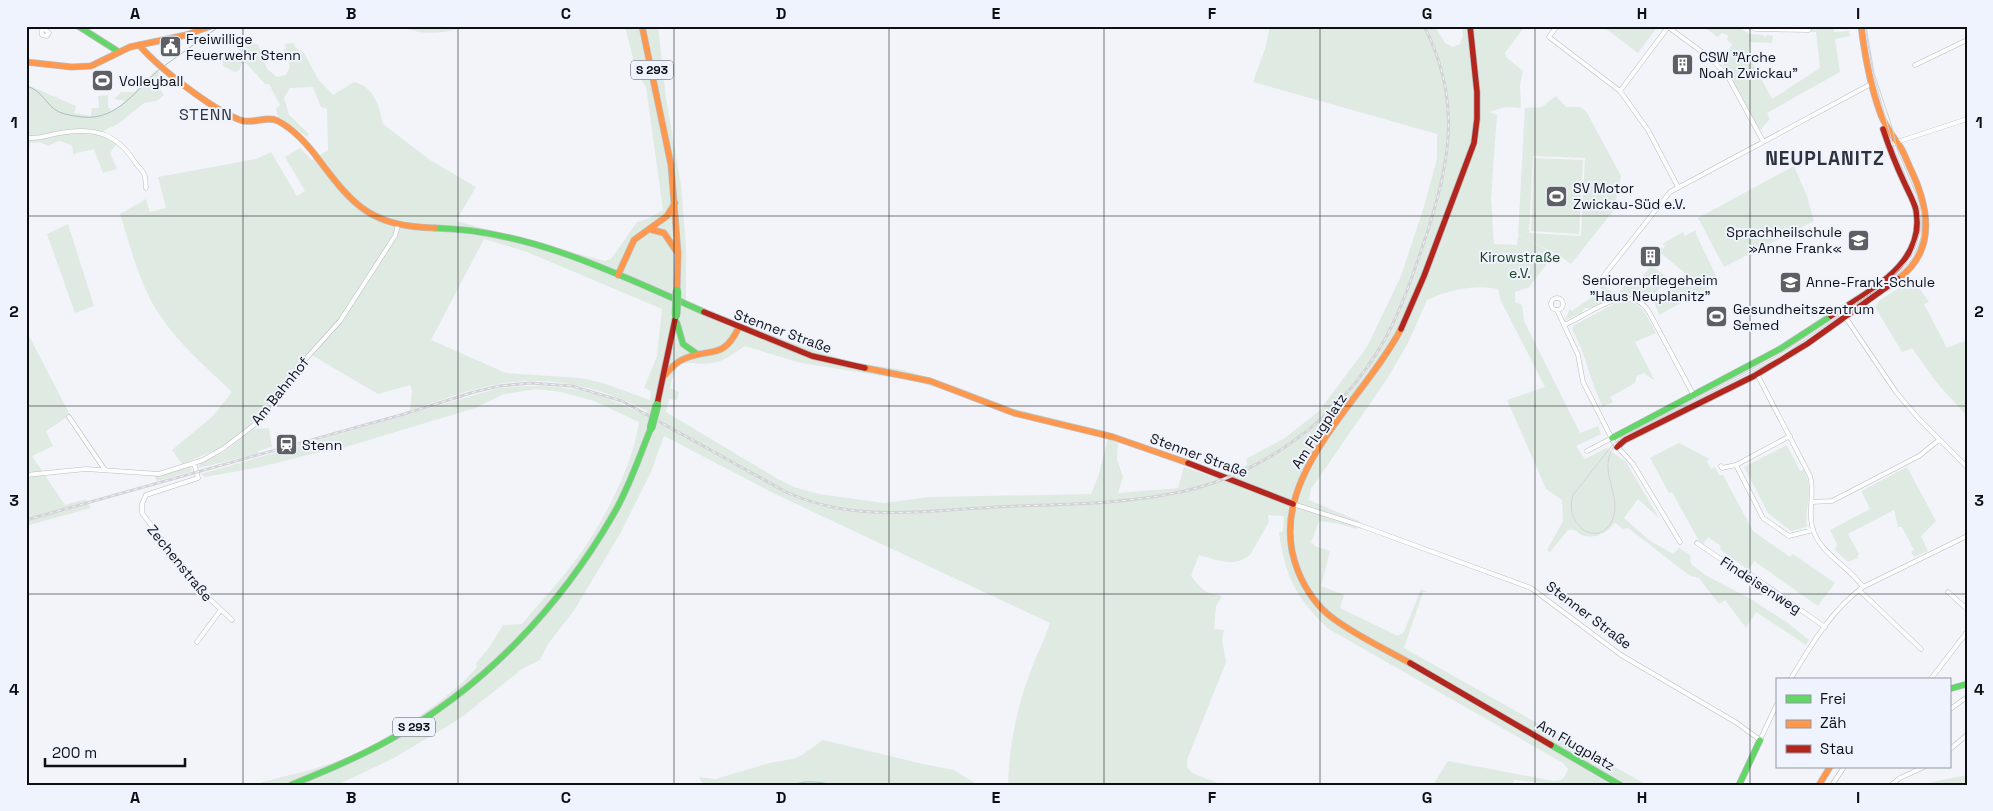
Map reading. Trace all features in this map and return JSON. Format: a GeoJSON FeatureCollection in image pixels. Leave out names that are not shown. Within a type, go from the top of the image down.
{"type":"FeatureCollection","features":[{"type":"Feature","properties":{"kind":"main road"},"geometry":{"type":"LineString","coordinates":[[78,26],[119,52]]}},
{"type":"Feature","properties":{"kind":"main road"},"geometry":{"type":"LineString","coordinates":[[26,62],[72,67],[91,66],[119,52],[139,45],[186,35],[212,26]]}},
{"type":"Feature","properties":{"kind":"main road","name":"S 293"},"geometry":{"type":"LineString","coordinates":[[292,785],[370,752],[413,727],[475,682],[521,639],[573,577],[613,514],[651,428],[665,375],[676,317],[678,291],[675,192],[667,139],[642,26]]}},
{"type":"Feature","properties":{"kind":"main road","name":"Am Flugplatz"},"geometry":{"type":"LineString","coordinates":[[1470,26],[1477,95],[1477,117],[1468,162],[1406,318],[1394,343],[1306,471],[1293,504],[1289,534],[1294,561],[1305,589],[1321,609],[1354,634],[1620,785]]}},
{"type":"Feature","properties":{"kind":"main road"},"geometry":{"type":"LineString","coordinates":[[1612,438],[1693,394],[1752,365],[1840,310],[1897,270],[1906,261],[1915,242],[1918,228],[1915,206],[1888,145],[1871,84],[1861,26]]}},
{"type":"Feature","properties":{"kind":"main road","name":"Stenner Straße"},"geometry":{"type":"LineString","coordinates":[[139,45],[146,54],[162,67],[230,115],[252,123],[268,118],[277,121],[313,152],[347,196],[371,214],[398,225],[419,228],[467,229],[550,250],[618,275],[738,329],[828,361],[916,376],[959,389],[1013,412],[1113,437],[1252,487],[1293,504]]}},
{"type":"Feature","properties":{"kind":"main road"},"geometry":{"type":"LineString","coordinates":[[1617,447],[1625,440],[1757,374],[1807,344],[1846,318],[1905,273],[1917,258],[1924,243],[1926,226],[1923,197],[1903,153],[1889,134],[1881,115]]}},
{"type":"Feature","properties":{"kind":"main road"},"geometry":{"type":"LineString","coordinates":[[618,275],[633,240],[647,228],[667,218],[676,202]]}},
{"type":"Feature","properties":{"kind":"main road"},"geometry":{"type":"LineString","coordinates":[[647,228],[664,233],[678,253]]}},
{"type":"Feature","properties":{"kind":"main road"},"geometry":{"type":"LineString","coordinates":[[1840,310],[1846,318]]}},
{"type":"Feature","properties":{"kind":"main road"},"geometry":{"type":"LineString","coordinates":[[676,317],[683,344],[699,355]]}},
{"type":"Feature","properties":{"kind":"main road"},"geometry":{"type":"LineString","coordinates":[[665,375],[672,366],[686,356],[723,350],[734,339],[738,329]]}},
{"type":"Feature","properties":{"kind":"main road"},"geometry":{"type":"LineString","coordinates":[[1752,365],[1757,374]]}},
{"type":"Feature","properties":{"kind":"main road"},"geometry":{"type":"LineString","coordinates":[[1693,394],[1698,402]]}},
{"type":"Feature","properties":{"kind":"main road"},"geometry":{"type":"LineString","coordinates":[[1950,689],[1967,684]]}},
{"type":"Feature","properties":{"kind":"main road"},"geometry":{"type":"LineString","coordinates":[[1739,785],[1760,740]]}},
{"type":"Feature","properties":{"kind":"main road"},"geometry":{"type":"LineString","coordinates":[[1819,785],[1829,768]]}},
{"type":"Feature","properties":{"kind":"street"},"geometry":{"type":"LineString","coordinates":[[1557,26],[1549,37],[1620,91],[1648,130],[1678,187]]}},
{"type":"Feature","properties":{"kind":"street"},"geometry":{"type":"LineString","coordinates":[[1747,26],[1756,29],[1809,30]]}},
{"type":"Feature","properties":{"kind":"street"},"geometry":{"type":"LineString","coordinates":[[1620,91],[1668,27],[1709,56],[1727,75],[1763,141]]}},
{"type":"Feature","properties":{"kind":"street"},"geometry":{"type":"LineString","coordinates":[[1915,65],[1967,40]]}},
{"type":"Feature","properties":{"kind":"street"},"geometry":{"type":"LineString","coordinates":[[1602,282],[1605,274],[1662,200],[1678,187],[1871,84]]}},
{"type":"Feature","properties":{"kind":"street"},"geometry":{"type":"LineString","coordinates":[[1888,145],[1967,119]]}},
{"type":"Feature","properties":{"kind":"street"},"geometry":{"type":"LineString","coordinates":[[26,138],[46,138],[60,133],[109,135],[123,145],[145,172],[146,188]]}},
{"type":"Feature","properties":{"kind":"street","name":"Am Bahnhof"},"geometry":{"type":"LineString","coordinates":[[26,475],[62,470],[105,470],[159,474],[194,463],[224,448],[254,425],[303,362],[340,321],[395,236],[398,225]]}},
{"type":"Feature","properties":{"kind":"street"},"geometry":{"type":"LineString","coordinates":[[1564,325],[1622,297],[1640,301],[1649,312],[1693,394]]}},
{"type":"Feature","properties":{"kind":"street"},"geometry":{"type":"LineString","coordinates":[[1557,310],[1578,355],[1583,382],[1612,438],[1617,447],[1633,464],[1680,542]]}},
{"type":"Feature","properties":{"kind":"street"},"geometry":{"type":"LineString","coordinates":[[1846,318],[1896,392],[1939,440],[1967,467]]}},
{"type":"Feature","properties":{"kind":"street"},"geometry":{"type":"LineString","coordinates":[[1757,374],[1810,476],[1813,492],[1810,516],[1813,530],[1824,550],[1850,570],[1863,587]]}},
{"type":"Feature","properties":{"kind":"street"},"geometry":{"type":"LineString","coordinates":[[69,416],[105,470]]}},
{"type":"Feature","properties":{"kind":"street"},"geometry":{"type":"LineString","coordinates":[[1721,466],[1722,468],[1736,465],[1790,436]]}},
{"type":"Feature","properties":{"kind":"street"},"geometry":{"type":"LineString","coordinates":[[1587,451],[1612,438]]}},
{"type":"Feature","properties":{"kind":"street"},"geometry":{"type":"LineString","coordinates":[[1812,502],[1832,501],[1919,456],[1939,440]]}},
{"type":"Feature","properties":{"kind":"street","name":"Zechenstraße"},"geometry":{"type":"LineString","coordinates":[[194,463],[198,478],[146,495],[142,504],[142,513],[187,575],[220,611],[232,620]]}},
{"type":"Feature","properties":{"kind":"street"},"geometry":{"type":"LineString","coordinates":[[1736,465],[1763,518],[1789,536],[1813,530]]}},
{"type":"Feature","properties":{"kind":"street","name":"Stenner Straße"},"geometry":{"type":"LineString","coordinates":[[1293,504],[1531,588],[1621,655],[1736,723],[1760,740]]}},
{"type":"Feature","properties":{"kind":"street"},"geometry":{"type":"LineString","coordinates":[[1791,678],[1825,627],[1848,598],[1863,587],[1966,538]]}},
{"type":"Feature","properties":{"kind":"street","name":"Findeisenweg"},"geometry":{"type":"LineString","coordinates":[[1697,543],[1743,574],[1751,575],[1825,627]]}},
{"type":"Feature","properties":{"kind":"street"},"geometry":{"type":"LineString","coordinates":[[1858,590],[1921,649]]}},
{"type":"Feature","properties":{"kind":"street"},"geometry":{"type":"LineString","coordinates":[[1948,592],[1967,609]]}},
{"type":"Feature","properties":{"kind":"street","name":"Zechenstraße"},"geometry":{"type":"LineString","coordinates":[[197,642],[220,611]]}},
{"type":"Feature","properties":{"kind":"street"},"geometry":{"type":"LineString","coordinates":[[1932,678],[1967,632]]}},
{"type":"Feature","properties":{"kind":"street"},"geometry":{"type":"LineString","coordinates":[[1950,709],[1967,697]]}},
{"type":"Feature","properties":{"kind":"street"},"geometry":{"type":"LineString","coordinates":[[1760,740],[1776,706]]}},
{"type":"Feature","properties":{"kind":"street"},"geometry":{"type":"LineString","coordinates":[[1950,749],[1967,734]]}},
{"type":"Feature","properties":{"kind":"street"},"geometry":{"type":"LineString","coordinates":[[1832,785],[1843,768]]}},
{"type":"Feature","properties":{"kind":"street"},"geometry":{"type":"LineString","coordinates":[[1891,785],[1900,778],[1922,768]]}},
{"type":"Feature","properties":{"kind":"green space"},"geometry":{"type":"Polygon","coordinates":[[[404,26],[467,26],[452,31],[426,33],[404,26]]]}},
{"type":"Feature","properties":{"kind":"green space","name":"Kirowstraße e.V."},"geometry":{"type":"Polygon","coordinates":[[[625,26],[658,26],[666,98],[681,185],[686,247],[686,301],[790,342],[851,362],[904,370],[960,388],[1015,409],[1109,432],[1109,439],[1118,443],[1117,459],[1123,477],[1118,493],[1178,488],[1184,467],[1219,479],[1247,465],[1246,459],[1285,438],[1319,411],[1367,347],[1401,276],[1423,210],[1437,159],[1437,134],[1253,82],[1265,49],[1270,26],[1435,26],[1445,43],[1453,47],[1460,44],[1463,35],[1462,26],[1525,26],[1505,53],[1506,57],[1523,71],[1520,85],[1521,108],[1505,107],[1489,112],[1497,115],[1491,198],[1494,244],[1517,245],[1518,236],[1555,254],[1528,288],[1515,292],[1515,302],[1522,305],[1524,321],[1580,433],[1598,426],[1601,434],[1576,446],[1585,459],[1606,448],[1626,462],[1659,518],[1638,499],[1624,518],[1649,540],[1673,554],[1679,548],[1690,555],[1691,564],[1705,575],[1749,598],[1788,623],[1809,640],[1806,645],[1756,612],[1746,628],[1725,600],[1719,604],[1699,578],[1690,576],[1628,528],[1623,529],[1615,523],[1605,532],[1596,536],[1582,535],[1574,530],[1568,530],[1550,552],[1547,550],[1563,521],[1562,500],[1546,489],[1507,400],[1545,387],[1501,301],[1498,289],[1480,287],[1444,293],[1427,300],[1408,343],[1387,379],[1311,489],[1309,500],[1359,521],[1356,529],[1340,524],[1319,521],[1311,542],[1315,546],[1330,551],[1321,586],[1344,595],[1340,608],[1398,636],[1404,632],[1421,589],[1427,592],[1423,592],[1404,648],[1647,785],[1563,785],[1514,780],[1513,785],[1433,785],[1448,761],[1554,781],[1563,778],[1568,769],[1563,763],[1327,628],[1299,595],[1288,573],[1279,532],[1283,531],[1284,516],[1268,515],[1269,522],[1250,555],[1238,561],[1225,562],[1199,555],[1191,576],[1204,590],[1222,596],[1216,606],[1214,629],[1224,630],[1222,640],[1226,662],[1187,760],[1187,767],[1192,773],[1223,785],[1008,785],[1012,741],[1018,712],[1033,664],[1050,623],[777,495],[664,436],[651,472],[621,532],[575,609],[548,644],[540,660],[522,669],[462,717],[441,730],[392,759],[337,785],[253,785],[323,766],[361,751],[416,718],[466,679],[477,667],[476,663],[489,648],[503,625],[522,624],[581,553],[617,490],[631,456],[639,422],[594,401],[561,392],[537,389],[504,394],[475,408],[329,452],[320,452],[260,467],[205,477],[201,474],[499,388],[520,386],[558,387],[591,393],[645,415],[647,411],[612,395],[575,385],[537,381],[488,386],[410,410],[412,391],[410,385],[378,394],[308,353],[249,426],[221,448],[182,464],[172,450],[212,417],[232,392],[185,347],[161,317],[147,293],[120,214],[146,199],[150,212],[166,208],[158,177],[256,159],[271,152],[297,196],[305,191],[285,157],[300,148],[312,160],[328,150],[327,109],[321,107],[313,87],[290,88],[284,98],[289,115],[309,134],[307,137],[278,116],[276,108],[280,105],[269,84],[265,84],[246,63],[241,64],[240,70],[235,72],[223,66],[222,57],[225,52],[237,59],[242,57],[237,45],[258,44],[267,69],[277,77],[286,75],[290,66],[283,50],[286,49],[285,44],[293,43],[297,49],[304,53],[318,79],[333,95],[354,82],[361,84],[371,92],[380,110],[383,124],[430,160],[476,187],[456,221],[605,261],[611,259],[637,222],[650,218],[663,210],[646,87],[637,74],[625,26]],[[484,239],[431,340],[506,373],[581,378],[603,383],[650,400],[651,391],[644,388],[657,356],[662,309],[527,252],[484,239]],[[745,346],[717,362],[708,364],[687,363],[677,368],[670,388],[679,392],[677,400],[669,399],[666,412],[794,487],[819,494],[884,503],[930,497],[1091,494],[1098,477],[1108,439],[1007,414],[952,392],[914,381],[801,363],[745,346]]]}},
{"type":"Feature","properties":{"kind":"green space"},"geometry":{"type":"Polygon","coordinates":[[[1602,26],[1658,26],[1638,53],[1602,26]]]}},
{"type":"Feature","properties":{"kind":"green space"},"geometry":{"type":"Polygon","coordinates":[[[1702,26],[1737,26],[1749,34],[1763,35],[1765,38],[1766,35],[1773,36],[1772,43],[1750,42],[1748,54],[1772,99],[1820,68],[1816,32],[1809,32],[1808,28],[1751,26],[1834,26],[1834,32],[1849,31],[1850,36],[1835,39],[1840,72],[1767,113],[1770,119],[1760,130],[1723,65],[1731,53],[1728,52],[1732,44],[1727,40],[1728,35],[1722,33],[1718,37],[1702,26]]]}},
{"type":"Feature","properties":{"kind":"green space"},"geometry":{"type":"Polygon","coordinates":[[[156,70],[160,73],[155,80],[164,95],[157,101],[144,103],[118,124],[103,131],[118,142],[110,153],[117,169],[103,173],[94,149],[73,154],[72,145],[59,141],[48,146],[40,142],[30,143],[26,164],[26,87],[30,86],[76,106],[74,113],[91,116],[92,108],[99,108],[98,96],[108,95],[108,107],[112,111],[126,101],[114,99],[121,92],[134,92],[156,70]]]}},
{"type":"Feature","properties":{"kind":"green space"},"geometry":{"type":"Polygon","coordinates":[[[1556,96],[1566,107],[1580,107],[1586,111],[1621,176],[1614,210],[1571,264],[1555,253],[1518,235],[1525,108],[1542,107],[1556,96]],[[1533,156],[1529,233],[1581,236],[1585,158],[1533,156]]]}},
{"type":"Feature","properties":{"kind":"green space","name":"SV Motor Zwickau-Süd e.V."},"geometry":{"type":"Polygon","coordinates":[[[1534,158],[1583,160],[1579,234],[1531,231],[1534,158]]]}},
{"type":"Feature","properties":{"kind":"green space"},"geometry":{"type":"Polygon","coordinates":[[[1794,166],[1807,196],[1814,221],[1724,267],[1698,218],[1794,166]]]}},
{"type":"Feature","properties":{"kind":"green space"},"geometry":{"type":"Polygon","coordinates":[[[68,224],[94,306],[75,313],[47,234],[68,224]]]}},
{"type":"Feature","properties":{"kind":"green space"},"geometry":{"type":"Polygon","coordinates":[[[1696,230],[1696,234],[1719,282],[1659,315],[1653,299],[1648,296],[1645,299],[1629,294],[1622,295],[1593,308],[1585,308],[1581,313],[1564,321],[1570,309],[1572,311],[1602,290],[1599,286],[1602,285],[1614,293],[1619,292],[1629,279],[1633,282],[1637,278],[1640,280],[1651,265],[1668,278],[1656,293],[1663,301],[1685,273],[1657,250],[1660,247],[1663,249],[1665,246],[1662,244],[1683,232],[1685,236],[1696,230]]]}},
{"type":"Feature","properties":{"kind":"green space"},"geometry":{"type":"Polygon","coordinates":[[[1913,279],[1929,302],[1924,304],[1947,348],[1967,340],[1966,415],[1937,383],[1912,348],[1902,352],[1875,307],[1880,300],[1913,279]]]}},
{"type":"Feature","properties":{"kind":"green space"},"geometry":{"type":"Polygon","coordinates":[[[1622,300],[1639,306],[1647,315],[1656,333],[1635,342],[1654,379],[1644,373],[1637,376],[1635,383],[1610,397],[1613,402],[1603,407],[1572,329],[1574,325],[1622,300]]]}},
{"type":"Feature","properties":{"kind":"green space"},"geometry":{"type":"Polygon","coordinates":[[[26,330],[70,415],[46,431],[53,446],[32,456],[65,505],[86,499],[91,508],[26,526],[26,330]]]}},
{"type":"Feature","properties":{"kind":"green space"},"geometry":{"type":"Polygon","coordinates":[[[269,428],[272,447],[258,451],[258,454],[198,468],[200,463],[224,452],[253,429],[269,428]]]}},
{"type":"Feature","properties":{"kind":"green space"},"geometry":{"type":"Polygon","coordinates":[[[1679,443],[1710,459],[1707,461],[1711,469],[1715,467],[1719,475],[1723,475],[1753,531],[1790,557],[1793,554],[1835,583],[1818,606],[1754,561],[1748,570],[1720,549],[1721,546],[1708,537],[1703,544],[1699,541],[1672,492],[1669,493],[1650,458],[1679,443]]]}},
{"type":"Feature","properties":{"kind":"green space"},"geometry":{"type":"Polygon","coordinates":[[[1787,445],[1800,471],[1804,469],[1809,486],[1807,527],[1791,531],[1768,513],[1744,467],[1787,445]]]}},
{"type":"Feature","properties":{"kind":"green space"},"geometry":{"type":"Polygon","coordinates":[[[191,466],[192,471],[157,481],[154,476],[191,466]]]}},
{"type":"Feature","properties":{"kind":"green space"},"geometry":{"type":"Polygon","coordinates":[[[1907,467],[1936,521],[1921,536],[1928,551],[1914,557],[1911,552],[1914,550],[1902,527],[1898,527],[1894,510],[1848,534],[1859,554],[1858,558],[1848,562],[1835,550],[1837,544],[1830,530],[1870,509],[1861,491],[1907,467]]]}},
{"type":"Feature","properties":{"kind":"green space"},"geometry":{"type":"Polygon","coordinates":[[[823,740],[954,770],[978,785],[703,785],[699,777],[716,779],[769,763],[793,759],[823,740]]]}},
{"type":"Feature","properties":{"kind":"green space"},"geometry":{"type":"Polygon","coordinates":[[[1967,775],[1967,785],[1929,785],[1932,782],[1967,775]]]}},
{"type":"Feature","properties":{"kind":"waterway"},"geometry":{"type":"LineString","coordinates":[[164,66],[220,26]]}},
{"type":"Feature","properties":{"kind":"waterway"},"geometry":{"type":"LineString","coordinates":[[26,86],[40,94],[50,106],[59,112],[82,117],[95,117],[106,114],[126,102],[161,68]]}},
{"type":"Feature","properties":{"kind":"waterway"},"geometry":{"type":"LineString","coordinates":[[794,785],[809,782],[836,785]]}},
{"type":"Feature","properties":{"kind":"tram line"},"geometry":{"type":"LineString","coordinates":[[1865,26],[1873,73],[1895,152],[1919,207],[1921,229],[1911,257],[1887,282],[1779,355],[1623,436],[1613,447],[1609,458],[1608,469],[1615,510],[1612,521],[1606,529],[1599,533],[1591,533],[1584,530],[1577,524],[1573,516],[1571,506],[1573,495],[1614,443],[1625,436],[1780,357],[1894,278],[1913,258],[1921,238],[1922,213],[1917,196],[1897,149],[1892,127],[1874,73],[1866,26]]}},
{"type":"Feature","properties":{"kind":"railway"},"geometry":{"type":"LineString","coordinates":[[26,520],[404,414],[474,392],[499,386],[530,383],[572,386],[622,401],[786,492],[812,502],[837,508],[889,513],[1083,503],[1148,498],[1203,486],[1235,474],[1266,459],[1321,419],[1345,395],[1367,368],[1385,339],[1408,287],[1427,233],[1442,180],[1446,154],[1448,104],[1436,53],[1424,26]]}},
{"type":"Feature","properties":{"kind":"traffic: fast"},"geometry":{"type":"LineString","coordinates":[[78,26],[119,52]]}},
{"type":"Feature","properties":{"kind":"traffic: fast"},"geometry":{"type":"LineString","coordinates":[[435,228],[470,231],[539,245],[606,269],[704,312]]}},
{"type":"Feature","properties":{"kind":"traffic: fast"},"geometry":{"type":"LineString","coordinates":[[676,315],[677,291]]}},
{"type":"Feature","properties":{"kind":"traffic: fast"},"geometry":{"type":"LineString","coordinates":[[1612,438],[1780,349],[1831,316]]}},
{"type":"Feature","properties":{"kind":"traffic: fast"},"geometry":{"type":"LineString","coordinates":[[677,323],[683,344],[697,354]]}},
{"type":"Feature","properties":{"kind":"traffic: fast"},"geometry":{"type":"LineString","coordinates":[[651,428],[657,405]]}},
{"type":"Feature","properties":{"kind":"traffic: fast"},"geometry":{"type":"LineString","coordinates":[[291,785],[367,752],[425,718],[488,670],[517,642],[544,613],[592,549],[624,494],[651,428]]}},
{"type":"Feature","properties":{"kind":"traffic: fast"},"geometry":{"type":"LineString","coordinates":[[1950,689],[1967,684]]}},
{"type":"Feature","properties":{"kind":"traffic: fast"},"geometry":{"type":"LineString","coordinates":[[1739,785],[1760,740]]}},
{"type":"Feature","properties":{"kind":"traffic: fast"},"geometry":{"type":"LineString","coordinates":[[1551,745],[1620,785]]}},
{"type":"Feature","properties":{"kind":"traffic: slow"},"geometry":{"type":"LineString","coordinates":[[26,62],[72,67],[91,66],[130,47],[186,35],[211,26]]}},
{"type":"Feature","properties":{"kind":"traffic: slow"},"geometry":{"type":"LineString","coordinates":[[642,26],[671,165],[678,253],[677,291]]}},
{"type":"Feature","properties":{"kind":"traffic: slow"},"geometry":{"type":"LineString","coordinates":[[1861,26],[1868,71],[1877,104],[1885,124],[1901,148],[1912,172],[1918,186],[1925,215],[1924,243],[1919,256],[1898,279]]}},
{"type":"Feature","properties":{"kind":"traffic: slow"},"geometry":{"type":"LineString","coordinates":[[139,45],[159,65],[215,107],[240,120],[273,119],[296,133],[315,154],[343,191],[367,211],[395,223],[435,228]]}},
{"type":"Feature","properties":{"kind":"traffic: slow"},"geometry":{"type":"LineString","coordinates":[[618,275],[634,240],[667,216],[675,203]]}},
{"type":"Feature","properties":{"kind":"traffic: slow"},"geometry":{"type":"LineString","coordinates":[[649,229],[664,233],[677,252]]}},
{"type":"Feature","properties":{"kind":"traffic: slow"},"geometry":{"type":"LineString","coordinates":[[665,375],[683,359],[722,349],[733,338],[738,329]]}},
{"type":"Feature","properties":{"kind":"traffic: slow"},"geometry":{"type":"LineString","coordinates":[[1401,329],[1384,357],[1321,444],[1304,474],[1293,505],[1290,538],[1301,578],[1308,591],[1323,609],[1352,631],[1410,663]]}},
{"type":"Feature","properties":{"kind":"traffic: slow"},"geometry":{"type":"LineString","coordinates":[[865,368],[930,381],[1014,413],[1113,437],[1188,463]]}},
{"type":"Feature","properties":{"kind":"traffic: slow"},"geometry":{"type":"LineString","coordinates":[[1819,785],[1829,768]]}},
{"type":"Feature","properties":{"kind":"traffic: jam"},"geometry":{"type":"LineString","coordinates":[[1401,329],[1424,276],[1474,143],[1477,119],[1477,92],[1470,26]]}},
{"type":"Feature","properties":{"kind":"traffic: jam"},"geometry":{"type":"LineString","coordinates":[[1831,316],[1877,286],[1891,274],[1903,261],[1912,246],[1917,229],[1916,210],[1895,163],[1883,129]]}},
{"type":"Feature","properties":{"kind":"traffic: jam"},"geometry":{"type":"LineString","coordinates":[[1617,447],[1625,440],[1754,376],[1807,344],[1898,279]]}},
{"type":"Feature","properties":{"kind":"traffic: jam"},"geometry":{"type":"LineString","coordinates":[[704,312],[812,356],[865,368]]}},
{"type":"Feature","properties":{"kind":"traffic: jam"},"geometry":{"type":"LineString","coordinates":[[657,405],[676,315]]}},
{"type":"Feature","properties":{"kind":"traffic: jam"},"geometry":{"type":"LineString","coordinates":[[1188,463],[1293,504]]}},
{"type":"Feature","properties":{"kind":"traffic: jam"},"geometry":{"type":"LineString","coordinates":[[1410,663],[1551,745]]}},
{"type":"Feature","properties":{"kind":"place","name":"Freiwillige Feuerwehr Stenn"},"geometry":{"type":"Point","coordinates":[170,47]}},
{"type":"Feature","properties":{"kind":"place","name":"CSW \"Arche Noah Zwickau\""},"geometry":{"type":"Point","coordinates":[1683,65]}},
{"type":"Feature","properties":{"kind":"place","name":"Volleyball"},"geometry":{"type":"Point","coordinates":[103,81]}},
{"type":"Feature","properties":{"kind":"place","name":"SV Motor Zwickau-Süd e.V."},"geometry":{"type":"Point","coordinates":[1557,196]}},
{"type":"Feature","properties":{"kind":"place","name":"Sprachheilschule »Anne Frank«"},"geometry":{"type":"Point","coordinates":[1858,240]}},
{"type":"Feature","properties":{"kind":"place","name":"Seniorenpflegeheim \"Haus Neuplanitz\""},"geometry":{"type":"Point","coordinates":[1650,257]}},
{"type":"Feature","properties":{"kind":"place","name":"Anne-Frank-Schule"},"geometry":{"type":"Point","coordinates":[1790,282]}},
{"type":"Feature","properties":{"kind":"place","name":"Gesundheitszentrum Semed"},"geometry":{"type":"Point","coordinates":[1717,317]}},
{"type":"Feature","properties":{"kind":"place","name":"Stenn"},"geometry":{"type":"Point","coordinates":[286,445]}},
{"type":"Feature","properties":{"kind":"district","name":"STENN"},"geometry":{"type":"Point","coordinates":[206,114]}},
{"type":"Feature","properties":{"kind":"district","name":"NEUPLANITZ"},"geometry":{"type":"Point","coordinates":[1825,158]}}]}
